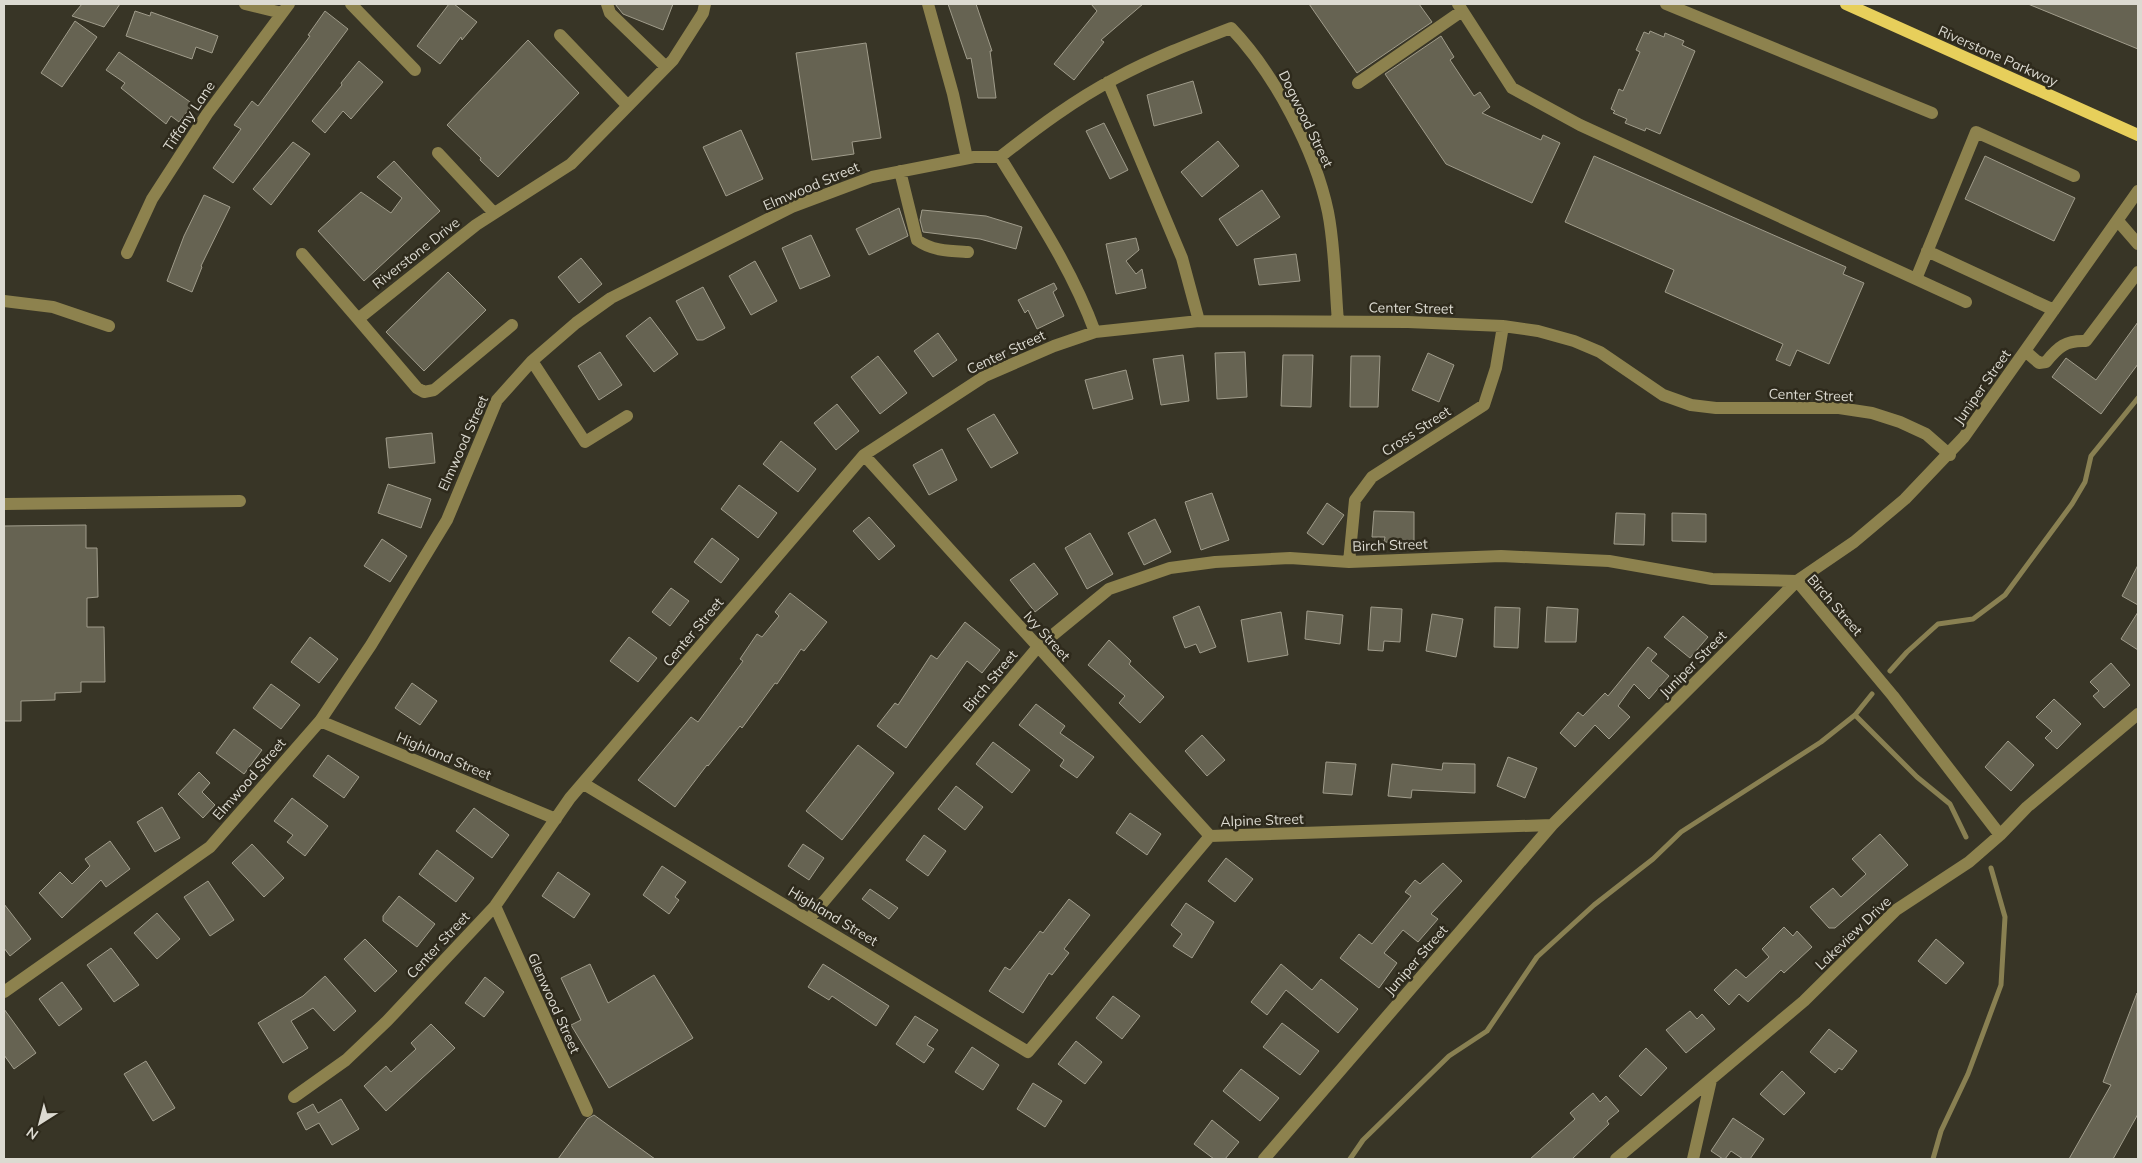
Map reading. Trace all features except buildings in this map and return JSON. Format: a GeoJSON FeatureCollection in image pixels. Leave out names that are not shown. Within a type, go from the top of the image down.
{"type":"FeatureCollection","features":[{"type":"Feature","properties":{"kind":"main road","name":"Riverstone Parkway"},"geometry":{"type":"LineString","coordinates":[[1846,4],[2138,135]]}},
{"type":"Feature","properties":{"kind":"street"},"geometry":{"type":"LineString","coordinates":[[245,4],[285,8]]}},
{"type":"Feature","properties":{"kind":"street"},"geometry":{"type":"LineString","coordinates":[[351,4],[414,70]]}},
{"type":"Feature","properties":{"kind":"street"},"geometry":{"type":"LineString","coordinates":[[607,4],[610,13],[616,20],[666,67]]}},
{"type":"Feature","properties":{"kind":"street","name":"Riverstone Drive"},"geometry":{"type":"LineString","coordinates":[[358,319],[476,225],[571,164],[673,60],[703,12],[705,4]]}},
{"type":"Feature","properties":{"kind":"street"},"geometry":{"type":"LineString","coordinates":[[928,4],[953,94],[967,158]]}},
{"type":"Feature","properties":{"kind":"street"},"geometry":{"type":"LineString","coordinates":[[1666,4],[1932,113]]}},
{"type":"Feature","properties":{"kind":"street"},"geometry":{"type":"LineString","coordinates":[[1358,83],[1460,7],[1512,88],[1580,125],[1966,302]]}},
{"type":"Feature","properties":{"kind":"street","name":"Tiffany Lane"},"geometry":{"type":"LineString","coordinates":[[127,253],[152,200],[206,114],[285,8]]}},
{"type":"Feature","properties":{"kind":"street","name":"Dogwood Street"},"geometry":{"type":"LineString","coordinates":[[1000,157],[1049,118],[1108,82],[1157,58],[1231,28],[1248,46],[1277,88],[1321,184],[1328,214],[1338,322]]}},
{"type":"Feature","properties":{"kind":"street"},"geometry":{"type":"LineString","coordinates":[[560,35],[628,106]]}},
{"type":"Feature","properties":{"kind":"street"},"geometry":{"type":"LineString","coordinates":[[1108,82],[1182,258],[1198,321]]}},
{"type":"Feature","properties":{"kind":"street"},"geometry":{"type":"LineString","coordinates":[[1916,279],[1976,132],[2074,176]]}},
{"type":"Feature","properties":{"kind":"street"},"geometry":{"type":"LineString","coordinates":[[438,153],[494,213]]}},
{"type":"Feature","properties":{"kind":"street"},"geometry":{"type":"LineString","coordinates":[[1000,157],[1082,296],[1095,332]]}},
{"type":"Feature","properties":{"kind":"street","name":"Elmwood Street"},"geometry":{"type":"LineString","coordinates":[[4,992],[210,847],[320,721],[371,645],[446,520],[497,400],[532,361],[576,323],[611,298],[662,271],[717,247],[792,207],[872,177],[967,158],[1000,157]]}},
{"type":"Feature","properties":{"kind":"street"},"geometry":{"type":"LineString","coordinates":[[900,171],[917,240],[926,246],[937,249],[968,252]]}},
{"type":"Feature","properties":{"kind":"street","name":"Juniper Street"},"geometry":{"type":"LineString","coordinates":[[1264,1159],[1552,825],[1797,581],[1854,542],[1928,478],[1950,455],[2138,191]]}},
{"type":"Feature","properties":{"kind":"street"},"geometry":{"type":"LineString","coordinates":[[2118,221],[2138,244]]}},
{"type":"Feature","properties":{"kind":"street"},"geometry":{"type":"LineString","coordinates":[[1927,251],[2054,310]]}},
{"type":"Feature","properties":{"kind":"street"},"geometry":{"type":"LineString","coordinates":[[302,254],[417,388],[424,392],[434,390],[512,325]]}},
{"type":"Feature","properties":{"kind":"street"},"geometry":{"type":"LineString","coordinates":[[2025,351],[2039,363],[2046,362],[2059,347],[2071,341],[2086,341],[2138,272]]}},
{"type":"Feature","properties":{"kind":"street"},"geometry":{"type":"LineString","coordinates":[[4,302],[53,307],[109,326]]}},
{"type":"Feature","properties":{"kind":"street","name":"Center Street"},"geometry":{"type":"LineString","coordinates":[[294,1097],[346,1060],[388,1021],[495,906],[556,819],[584,784],[864,455],[985,376],[1054,346],[1095,332],[1198,321],[1503,326],[1538,331],[1574,341],[1600,352],[1663,395],[1692,405],[1716,408],[1838,408],[1872,413],[1926,434],[1950,455]]}},
{"type":"Feature","properties":{"kind":"street","name":"Cross Street"},"geometry":{"type":"LineString","coordinates":[[1349,562],[1354,500],[1372,477],[1484,405],[1496,368],[1503,326]]}},
{"type":"Feature","properties":{"kind":"street"},"geometry":{"type":"LineString","coordinates":[[532,361],[586,442],[627,416]]}},
{"type":"Feature","properties":{"kind":"street","name":"Ivy Street"},"geometry":{"type":"LineString","coordinates":[[864,455],[1037,648],[1210,836]]}},
{"type":"Feature","properties":{"kind":"street"},"geometry":{"type":"LineString","coordinates":[[4,504],[240,501]]}},
{"type":"Feature","properties":{"kind":"street","name":"Birch Street"},"geometry":{"type":"LineString","coordinates":[[809,919],[1037,648],[1109,588],[1170,568],[1215,562],[1290,558],[1349,562],[1501,556],[1608,561],[1712,579],[1797,581],[1892,696],[2000,835]]}},
{"type":"Feature","properties":{"kind":"street","name":"Lakeview Drive"},"geometry":{"type":"LineString","coordinates":[[1616,1159],[1804,1001],[1896,910],[1969,862],[2027,808],[2138,714]]}},
{"type":"Feature","properties":{"kind":"street","name":"Highland Street"},"geometry":{"type":"LineString","coordinates":[[320,721],[556,819]]}},
{"type":"Feature","properties":{"kind":"street","name":"Highland Street"},"geometry":{"type":"LineString","coordinates":[[584,784],[1028,1052],[1056,1016]]}},
{"type":"Feature","properties":{"kind":"street","name":"Alpine Street"},"geometry":{"type":"LineString","coordinates":[[1056,1016],[1210,836],[1552,825]]}},
{"type":"Feature","properties":{"kind":"street","name":"Glenwood Street"},"geometry":{"type":"LineString","coordinates":[[495,906],[587,1111]]}},
{"type":"Feature","properties":{"kind":"street"},"geometry":{"type":"LineString","coordinates":[[1694,1159],[1710,1080]]}},
{"type":"Feature","properties":{"kind":"waterway"},"geometry":{"type":"LineString","coordinates":[[1890,671],[1907,652],[1938,624],[1973,619],[2005,595],[2072,504],[2085,482],[2091,456],[2138,398]]}},
{"type":"Feature","properties":{"kind":"waterway"},"geometry":{"type":"LineString","coordinates":[[1350,1159],[1363,1140],[1449,1056],[1487,1031],[1537,957],[1594,905],[1653,859],[1681,832],[1821,742],[1855,715],[1872,694]]}},
{"type":"Feature","properties":{"kind":"waterway"},"geometry":{"type":"LineString","coordinates":[[1855,715],[1917,777],[1950,804],[1966,837]]}},
{"type":"Feature","properties":{"kind":"waterway"},"geometry":{"type":"LineString","coordinates":[[1933,1159],[1941,1131],[1968,1074],[2001,985],[2005,917],[1991,868]]}}]}
